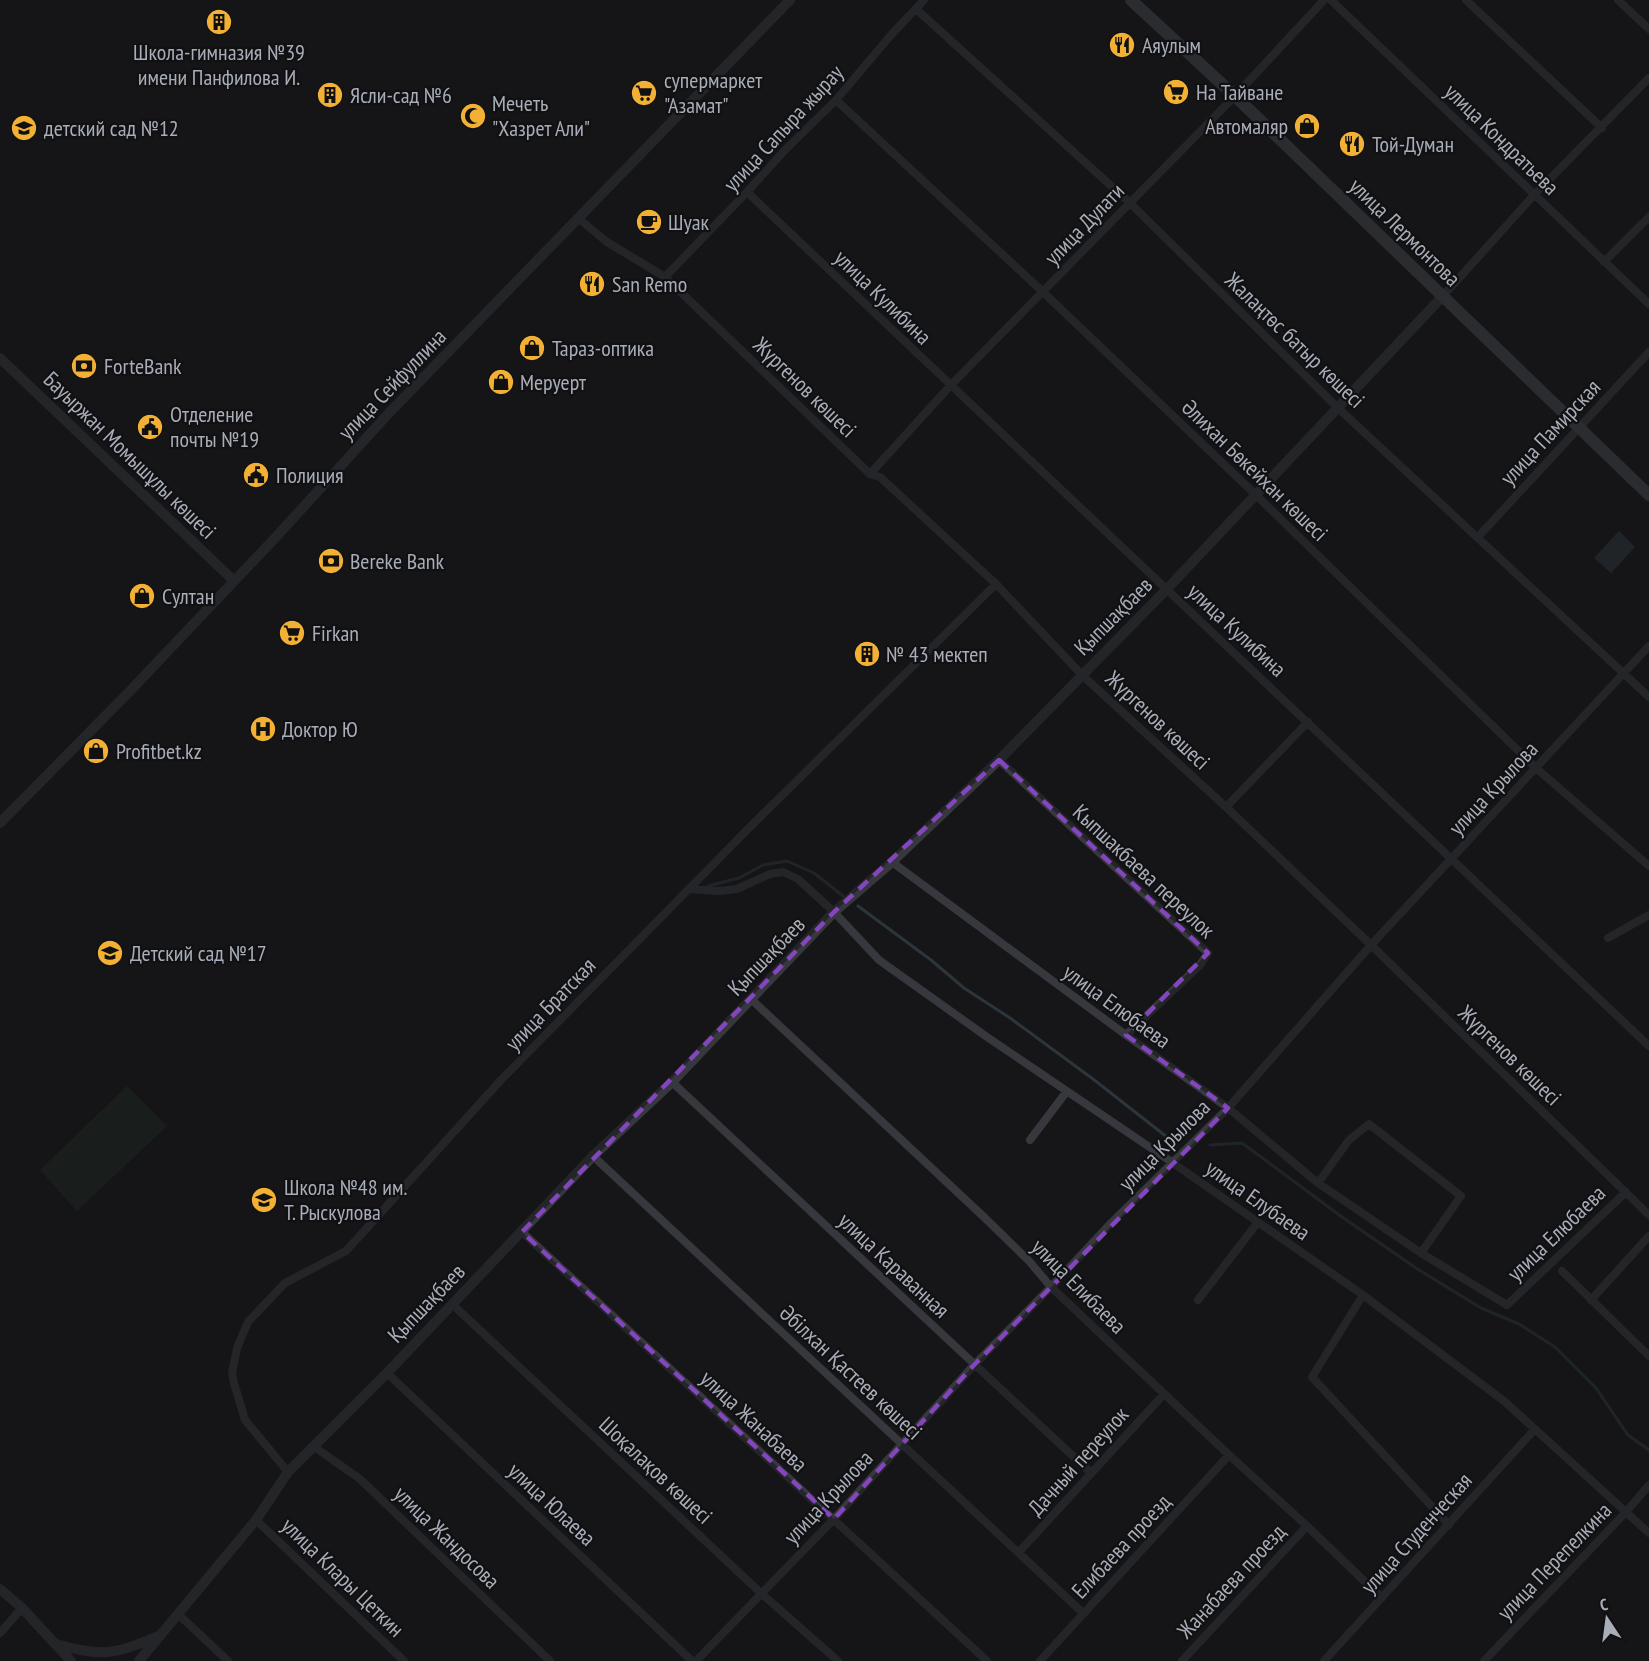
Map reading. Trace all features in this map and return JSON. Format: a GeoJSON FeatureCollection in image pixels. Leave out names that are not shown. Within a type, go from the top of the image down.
{"type":"FeatureCollection","features":[{"type":"Feature","properties":{"kind":"main road","name":"улица Лермонтова"},"geometry":{"type":"LineString","coordinates":[[1131,0],[1235,96],[1649,495]]}},
{"type":"Feature","properties":{"kind":"street","name":"улица Сейфуллина"},"geometry":{"type":"LineString","coordinates":[[0,823],[134,687],[389,413],[790,0]]}},
{"type":"Feature","properties":{"kind":"street","name":"улица Сапыра жырау"},"geometry":{"type":"LineString","coordinates":[[665,278],[784,151],[836,100],[891,34],[924,0]]}},
{"type":"Feature","properties":{"kind":"street","name":"улица Дулати"},"geometry":{"type":"LineString","coordinates":[[870,474],[950,386],[1235,96],[1324,0]]}},
{"type":"Feature","properties":{"kind":"street","name":"улица Кондратьева"},"geometry":{"type":"LineString","coordinates":[[1331,0],[1649,304]]}},
{"type":"Feature","properties":{"kind":"street"},"geometry":{"type":"LineString","coordinates":[[1466,0],[1602,128]]}},
{"type":"Feature","properties":{"kind":"street"},"geometry":{"type":"LineString","coordinates":[[1618,0],[1649,29]]}},
{"type":"Feature","properties":{"kind":"street","name":"Жалаңтөс батыр көшесі"},"geometry":{"type":"LineString","coordinates":[[916,9],[1130,203],[1338,408],[1649,697]]}},
{"type":"Feature","properties":{"kind":"street"},"geometry":{"type":"LineString","coordinates":[[1442,297],[1534,195],[1649,78]]}},
{"type":"Feature","properties":{"kind":"street","name":"Әлихан Бөкейхан көшесі"},"geometry":{"type":"LineString","coordinates":[[836,100],[1043,292],[1256,495],[1536,768],[1649,867]]}},
{"type":"Feature","properties":{"kind":"street","name":"улица Кулибина"},"geometry":{"type":"LineString","coordinates":[[747,192],[1649,1046]]}},
{"type":"Feature","properties":{"kind":"street"},"geometry":{"type":"LineString","coordinates":[[1605,262],[1649,217]]}},
{"type":"Feature","properties":{"kind":"street","name":"Жүргенов көшесі"},"geometry":{"type":"LineString","coordinates":[[578,218],[607,242],[665,278],[870,474],[880,477],[996,584],[1082,675],[1226,807],[1371,945],[1649,1215]]}},
{"type":"Feature","properties":{"kind":"street","name":"Қыпшақбаев"},"geometry":{"type":"LineString","coordinates":[[139,1661],[256,1520],[288,1472],[594,1156],[672,1082],[834,912],[892,862],[999,760],[1167,589],[1442,297]]}},
{"type":"Feature","properties":{"kind":"street","name":"улица Памирская"},"geometry":{"type":"LineString","coordinates":[[1478,537],[1649,352]]}},
{"type":"Feature","properties":{"kind":"street","name":"Бауыржан Момышұлы көшесі"},"geometry":{"type":"LineString","coordinates":[[0,358],[233,580]]}},
{"type":"Feature","properties":{"kind":"street","name":"улица Братская"},"geometry":{"type":"LineString","coordinates":[[288,1472],[245,1420],[234,1383],[232,1373],[237,1348],[248,1322],[285,1283],[346,1251],[501,1080],[689,889],[996,584]]}},
{"type":"Feature","properties":{"kind":"street","name":"улица Крылова"},"geometry":{"type":"LineString","coordinates":[[694,1661],[834,1519],[901,1443],[1111,1223],[1228,1108],[1371,945],[1649,646]]}},
{"type":"Feature","properties":{"kind":"street"},"geometry":{"type":"LineString","coordinates":[[1226,807],[1308,722]]}},
{"type":"Feature","properties":{"kind":"street","name":"Кыпшакбаева переулок"},"geometry":{"type":"LineString","coordinates":[[999,760],[1208,953],[1200,964],[1126,1035]]}},
{"type":"Feature","properties":{"kind":"street","name":"улица Елюбаева"},"geometry":{"type":"LineString","coordinates":[[892,862],[1228,1108],[1318,1183],[1421,1253],[1507,1305],[1626,1192]]}},
{"type":"Feature","properties":{"kind":"street","name":"улица Елубаева"},"geometry":{"type":"LineString","coordinates":[[689,889],[719,891],[737,889],[770,874],[783,872],[798,879],[834,912],[879,960],[987,1037],[1363,1295],[1504,1401],[1649,1533]]}},
{"type":"Feature","properties":{"kind":"street"},"geometry":{"type":"LineString","coordinates":[[1608,938],[1649,915]]}},
{"type":"Feature","properties":{"kind":"street","name":"улица Елибаева"},"geometry":{"type":"LineString","coordinates":[[751,999],[985,1218],[1052,1287],[1382,1598]]}},
{"type":"Feature","properties":{"kind":"street","name":"улица Караванная"},"geometry":{"type":"LineString","coordinates":[[672,1082],[1091,1473]]}},
{"type":"Feature","properties":{"kind":"street"},"geometry":{"type":"LineString","coordinates":[[1030,1140],[1067,1091]]}},
{"type":"Feature","properties":{"kind":"street"},"geometry":{"type":"LineString","coordinates":[[1318,1183],[1349,1140],[1369,1124],[1461,1196],[1421,1253]]}},
{"type":"Feature","properties":{"kind":"street","name":"Әбілхан Қастеев көшесі"},"geometry":{"type":"LineString","coordinates":[[594,1156],[1083,1614]]}},
{"type":"Feature","properties":{"kind":"street"},"geometry":{"type":"LineString","coordinates":[[1198,1300],[1258,1222]]}},
{"type":"Feature","properties":{"kind":"street","name":"улица Жанабаева"},"geometry":{"type":"LineString","coordinates":[[522,1232],[987,1661]]}},
{"type":"Feature","properties":{"kind":"street"},"geometry":{"type":"LineString","coordinates":[[1591,1300],[1649,1236]]}},
{"type":"Feature","properties":{"kind":"street"},"geometry":{"type":"LineString","coordinates":[[1562,1271],[1649,1356]]}},
{"type":"Feature","properties":{"kind":"street"},"geometry":{"type":"LineString","coordinates":[[1363,1295],[1312,1377],[1449,1525]]}},
{"type":"Feature","properties":{"kind":"street","name":"Шоқалақов көшесі"},"geometry":{"type":"LineString","coordinates":[[452,1304],[838,1661]]}},
{"type":"Feature","properties":{"kind":"street","name":"улица Юлаева"},"geometry":{"type":"LineString","coordinates":[[387,1372],[694,1661]]}},
{"type":"Feature","properties":{"kind":"street","name":"Дачный переулок"},"geometry":{"type":"LineString","coordinates":[[1019,1552],[1164,1394]]}},
{"type":"Feature","properties":{"kind":"street","name":"улица Студенческая"},"geometry":{"type":"LineString","coordinates":[[1324,1661],[1535,1429]]}},
{"type":"Feature","properties":{"kind":"street","name":"улица Жандосова"},"geometry":{"type":"LineString","coordinates":[[313,1446],[360,1479],[550,1661]]}},
{"type":"Feature","properties":{"kind":"street","name":"Елибаева проезд"},"geometry":{"type":"LineString","coordinates":[[1040,1661],[1229,1455]]}},
{"type":"Feature","properties":{"kind":"street","name":"улица Перепелкина"},"geometry":{"type":"LineString","coordinates":[[1484,1661],[1649,1485]]}},
{"type":"Feature","properties":{"kind":"street","name":"улица Клары Цеткин"},"geometry":{"type":"LineString","coordinates":[[256,1520],[404,1661]]}},
{"type":"Feature","properties":{"kind":"street","name":"Жанабаева проезд"},"geometry":{"type":"LineString","coordinates":[[1182,1661],[1307,1526]]}},
{"type":"Feature","properties":{"kind":"street"},"geometry":{"type":"LineString","coordinates":[[0,1589],[22,1608],[71,1661]]}},
{"type":"Feature","properties":{"kind":"street"},"geometry":{"type":"LineString","coordinates":[[0,1633],[22,1608]]}},
{"type":"Feature","properties":{"kind":"street"},"geometry":{"type":"LineString","coordinates":[[178,1614],[228,1661]]}},
{"type":"Feature","properties":{"kind":"street"},"geometry":{"type":"LineString","coordinates":[[56,1644],[81,1652],[109,1653],[133,1647],[161,1635]]}},
{"type":"Feature","properties":{"kind":"highlighted area"},"geometry":{"type":"Polygon","coordinates":[[[999,760],[1208,953],[1126,1035],[1228,1108],[974,1365],[834,1519],[522,1232],[834,912],[999,760]]]}},
{"type":"Feature","properties":{"kind":"shaded area"},"geometry":{"type":"Polygon","coordinates":[[[1619,531],[1635,547],[1611,573],[1594,558],[1619,531]]]}},
{"type":"Feature","properties":{"kind":"shaded area"},"geometry":{"type":"Polygon","coordinates":[[[127,1086],[167,1126],[77,1211],[40,1170],[127,1086]]]}},
{"type":"Feature","properties":{"kind":"waterway"},"geometry":{"type":"LineString","coordinates":[[708,886],[739,878],[763,865],[787,861],[814,873],[843,896]]}},
{"type":"Feature","properties":{"kind":"waterway"},"geometry":{"type":"LineString","coordinates":[[858,906],[931,960],[964,988],[1010,1018],[1093,1079],[1172,1141]]}},
{"type":"Feature","properties":{"kind":"waterway"},"geometry":{"type":"LineString","coordinates":[[1210,1145],[1242,1143],[1342,1217],[1419,1270],[1481,1308],[1519,1324],[1555,1347],[1596,1388],[1628,1435],[1649,1450]]}},
{"type":"Feature","properties":{"kind":"place","name":"Школа-гимназия №39 имени Панфилова И."},"geometry":{"type":"Point","coordinates":[219,22]}},
{"type":"Feature","properties":{"kind":"place","name":"Аяулым"},"geometry":{"type":"Point","coordinates":[1122,45]}},
{"type":"Feature","properties":{"kind":"place","name":"На Тайване"},"geometry":{"type":"Point","coordinates":[1176,92]}},
{"type":"Feature","properties":{"kind":"place","name":"супермаркет \"Азамат\""},"geometry":{"type":"Point","coordinates":[644,93]}},
{"type":"Feature","properties":{"kind":"place","name":"Ясли-сад №6"},"geometry":{"type":"Point","coordinates":[330,95]}},
{"type":"Feature","properties":{"kind":"place","name":"Мечеть \"Хазрет Али\""},"geometry":{"type":"Point","coordinates":[473,116]}},
{"type":"Feature","properties":{"kind":"place","name":"Автомаляр"},"geometry":{"type":"Point","coordinates":[1307,126]}},
{"type":"Feature","properties":{"kind":"place","name":"детский сад №12"},"geometry":{"type":"Point","coordinates":[24,128]}},
{"type":"Feature","properties":{"kind":"place","name":"Той-Думан"},"geometry":{"type":"Point","coordinates":[1352,144]}},
{"type":"Feature","properties":{"kind":"place","name":"Шуак"},"geometry":{"type":"Point","coordinates":[649,222]}},
{"type":"Feature","properties":{"kind":"place","name":"San Remo"},"geometry":{"type":"Point","coordinates":[592,284]}},
{"type":"Feature","properties":{"kind":"place","name":"Тараз-оптика"},"geometry":{"type":"Point","coordinates":[532,348]}},
{"type":"Feature","properties":{"kind":"place","name":"ForteBank"},"geometry":{"type":"Point","coordinates":[84,366]}},
{"type":"Feature","properties":{"kind":"place","name":"Меруерт"},"geometry":{"type":"Point","coordinates":[501,382]}},
{"type":"Feature","properties":{"kind":"place","name":"Отделение почты №19"},"geometry":{"type":"Point","coordinates":[150,427]}},
{"type":"Feature","properties":{"kind":"place","name":"Полиция"},"geometry":{"type":"Point","coordinates":[256,475]}},
{"type":"Feature","properties":{"kind":"place","name":"Bereke Bank"},"geometry":{"type":"Point","coordinates":[331,561]}},
{"type":"Feature","properties":{"kind":"place","name":"Султан"},"geometry":{"type":"Point","coordinates":[142,596]}},
{"type":"Feature","properties":{"kind":"place","name":"Firkan"},"geometry":{"type":"Point","coordinates":[292,633]}},
{"type":"Feature","properties":{"kind":"place","name":"№ 43 мектеп"},"geometry":{"type":"Point","coordinates":[867,654]}},
{"type":"Feature","properties":{"kind":"place","name":"Доктор Ю"},"geometry":{"type":"Point","coordinates":[263,729]}},
{"type":"Feature","properties":{"kind":"place","name":"Profitbet.kz"},"geometry":{"type":"Point","coordinates":[96,751]}},
{"type":"Feature","properties":{"kind":"place","name":"Детский сад №17"},"geometry":{"type":"Point","coordinates":[110,953]}},
{"type":"Feature","properties":{"kind":"place","name":"Школа №48 им. Т. Рыскулова"},"geometry":{"type":"Point","coordinates":[264,1200]}}]}
